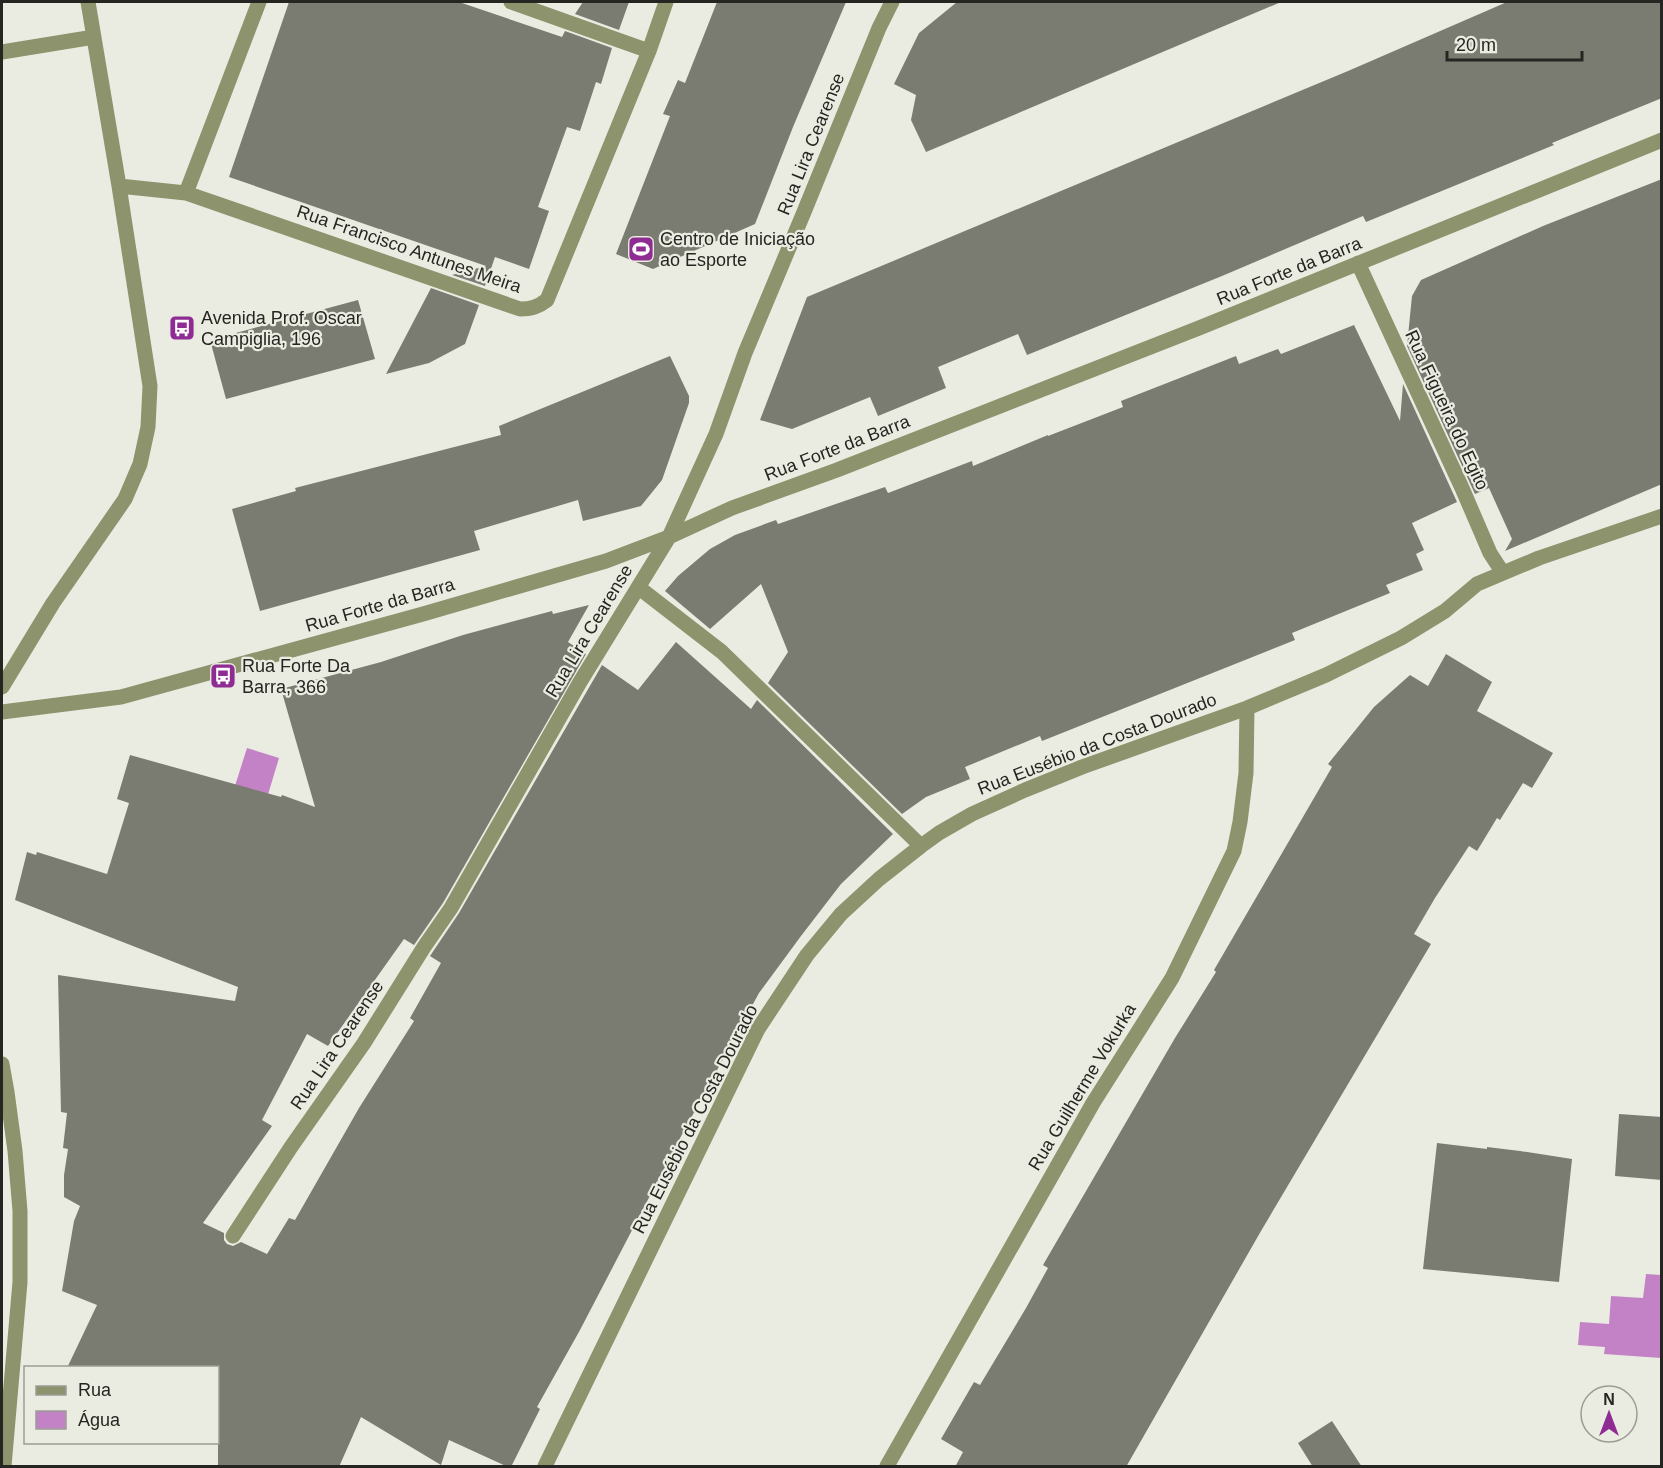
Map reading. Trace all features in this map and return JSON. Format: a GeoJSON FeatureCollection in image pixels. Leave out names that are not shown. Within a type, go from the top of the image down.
{"type":"FeatureCollection","features":[{"type":"Feature","properties":{"kind":"street"},"geometry":{"type":"LineString","coordinates":[[2,687],[53,603],[125,499],[140,464],[148,427],[150,386],[120,186],[88,2]]}},
{"type":"Feature","properties":{"kind":"street"},"geometry":{"type":"LineString","coordinates":[[186,193],[259,2]]}},
{"type":"Feature","properties":{"kind":"street"},"geometry":{"type":"LineString","coordinates":[[511,2],[649,51]]}},
{"type":"Feature","properties":{"kind":"street","name":"Rua Francisco Antunes Meira"},"geometry":{"type":"LineString","coordinates":[[120,186],[186,193],[520,309],[538,307],[547,300],[649,51],[666,2]]}},
{"type":"Feature","properties":{"kind":"street","name":"Rua Lira Cearense"},"geometry":{"type":"LineString","coordinates":[[233,1236],[291,1147],[364,1043],[451,908],[580,682],[669,537],[716,434],[745,353],[879,28],[892,2]]}},
{"type":"Feature","properties":{"kind":"street"},"geometry":{"type":"LineString","coordinates":[[2,52],[94,37]]}},
{"type":"Feature","properties":{"kind":"street","name":"Rua Forte da Barra"},"geometry":{"type":"LineString","coordinates":[[2,712],[121,697],[606,561],[669,537],[732,508],[892,449],[1199,328],[1662,140]]}},
{"type":"Feature","properties":{"kind":"street","name":"Rua Figueira do Egito"},"geometry":{"type":"LineString","coordinates":[[1358,263],[1490,553],[1503,573]]}},
{"type":"Feature","properties":{"kind":"street","name":"Rua Eusébio da Costa Dourado"},"geometry":{"type":"LineString","coordinates":[[545,1467],[758,1029],[807,955],[841,914],[879,879],[921,846],[972,814],[1024,790],[1247,708],[1326,675],[1401,638],[1445,611],[1477,584],[1539,558],[1662,516]]}},
{"type":"Feature","properties":{"kind":"street"},"geometry":{"type":"LineString","coordinates":[[638,587],[722,652],[921,846]]}},
{"type":"Feature","properties":{"kind":"street","name":"Rua Guilherme Vokurka"},"geometry":{"type":"LineString","coordinates":[[887,1467],[1093,1102],[1172,978],[1234,851],[1246,773],[1247,708]]}},
{"type":"Feature","properties":{"kind":"street"},"geometry":{"type":"LineString","coordinates":[[2,1065],[4,1092],[15,1151],[20,1211],[20,1282],[4,1467]]}},
{"type":"Feature","properties":{"kind":"water"},"geometry":{"type":"Polygon","coordinates":[[[247,748],[279,758],[260,821],[227,811],[247,748]]]}},
{"type":"Feature","properties":{"kind":"water"},"geometry":{"type":"Polygon","coordinates":[[[1646,1274],[1661,1275],[1661,1358],[1604,1354],[1605,1347],[1578,1345],[1580,1322],[1609,1324],[1611,1296],[1643,1298],[1646,1274]]]}},
{"type":"Feature","properties":{"kind":"building"},"geometry":{"type":"Polygon","coordinates":[[[289,2],[459,2],[562,37],[565,31],[612,48],[601,84],[596,82],[580,131],[567,127],[538,207],[549,211],[529,269],[495,257],[485,286],[452,275],[486,266],[229,177],[289,2]]]}},
{"type":"Feature","properties":{"kind":"building"},"geometry":{"type":"Polygon","coordinates":[[[583,2],[629,2],[619,30],[575,14],[583,2]]]}},
{"type":"Feature","properties":{"kind":"building"},"geometry":{"type":"Polygon","coordinates":[[[717,2],[846,2],[755,224],[653,269],[616,254],[670,116],[663,114],[678,80],[685,83],[717,2]]]}},
{"type":"Feature","properties":{"kind":"building"},"geometry":{"type":"Polygon","coordinates":[[[957,2],[1281,2],[926,152],[911,120],[916,95],[894,84],[919,33],[957,2]]]}},
{"type":"Feature","properties":{"kind":"building"},"geometry":{"type":"Polygon","coordinates":[[[1507,2],[1662,2],[1662,98],[1366,222],[1363,216],[1027,355],[1018,334],[938,367],[946,388],[878,416],[870,397],[792,429],[760,420],[807,297],[1348,71],[1507,2]]]}},
{"type":"Feature","properties":{"kind":"building"},"geometry":{"type":"Polygon","coordinates":[[[1662,179],[1662,484],[1505,551],[1512,539],[1489,488],[1475,494],[1407,346],[1412,296],[1421,280],[1543,226],[1662,179]]]}},
{"type":"Feature","properties":{"kind":"building"},"geometry":{"type":"Polygon","coordinates":[[[431,288],[479,305],[465,344],[429,363],[386,374],[431,288]]]}},
{"type":"Feature","properties":{"kind":"building"},"geometry":{"type":"Polygon","coordinates":[[[358,300],[375,359],[226,399],[210,340],[358,300]]]}},
{"type":"Feature","properties":{"kind":"building"},"geometry":{"type":"Polygon","coordinates":[[[1354,325],[1400,421],[1403,384],[1457,502],[1412,523],[1424,550],[1416,554],[1423,570],[1386,585],[1390,593],[1292,633],[1295,640],[1042,741],[1040,736],[965,767],[970,779],[926,797],[902,814],[768,683],[788,652],[761,584],[710,629],[665,591],[678,576],[710,549],[735,535],[776,520],[778,524],[885,487],[888,493],[972,461],[973,466],[1123,407],[1121,401],[1236,356],[1239,364],[1278,349],[1281,354],[1354,325]]]}},
{"type":"Feature","properties":{"kind":"building"},"geometry":{"type":"Polygon","coordinates":[[[670,356],[689,396],[689,403],[662,480],[641,506],[583,521],[578,500],[474,531],[480,550],[260,611],[232,509],[296,491],[295,488],[501,435],[499,426],[670,356]]]}},
{"type":"Feature","properties":{"kind":"building"},"geometry":{"type":"Polygon","coordinates":[[[589,605],[568,642],[586,654],[443,903],[414,945],[404,939],[328,1046],[307,1034],[262,1120],[272,1126],[203,1223],[224,1233],[224,1240],[227,1244],[233,1246],[241,1242],[267,1254],[289,1218],[295,1220],[359,1108],[414,1021],[410,1018],[441,963],[430,956],[459,913],[602,665],[638,690],[676,642],[751,709],[757,700],[893,834],[841,884],[759,993],[537,1407],[540,1409],[511,1467],[449,1440],[441,1465],[361,1417],[339,1467],[218,1467],[219,1366],[68,1366],[97,1305],[62,1291],[74,1221],[80,1206],[64,1197],[64,1175],[68,1149],[63,1148],[67,1113],[61,1112],[58,975],[235,1001],[238,987],[15,900],[27,852],[36,855],[37,852],[107,874],[129,803],[117,799],[130,755],[281,797],[282,795],[315,807],[281,689],[381,662],[463,635],[552,611],[553,614],[589,605]]]}},
{"type":"Feature","properties":{"kind":"building"},"geometry":{"type":"Polygon","coordinates":[[[1446,654],[1492,682],[1477,711],[1553,753],[1532,788],[1523,783],[1500,820],[1497,818],[1477,851],[1469,846],[1435,898],[1414,934],[1431,944],[1261,1231],[1126,1467],[955,1467],[963,1452],[941,1439],[974,1382],[980,1385],[1026,1308],[1048,1268],[1043,1265],[1216,972],[1214,970],[1332,767],[1328,764],[1374,707],[1410,675],[1428,686],[1446,654]]]}},
{"type":"Feature","properties":{"kind":"building"},"geometry":{"type":"Polygon","coordinates":[[[1619,1114],[1662,1117],[1662,1180],[1615,1176],[1619,1114]]]}},
{"type":"Feature","properties":{"kind":"building"},"geometry":{"type":"Polygon","coordinates":[[[1437,1143],[1487,1149],[1487,1147],[1572,1159],[1559,1282],[1423,1269],[1437,1143]]]}},
{"type":"Feature","properties":{"kind":"building"},"geometry":{"type":"Polygon","coordinates":[[[1332,1421],[1362,1467],[1313,1467],[1298,1443],[1332,1421]]]}},
{"type":"Feature","properties":{"kind":"place","name":"Centro de Iniciação ao Esporte"},"geometry":{"type":"Point","coordinates":[641,249]}},
{"type":"Feature","properties":{"kind":"place","name":"Avenida Prof. Oscar Campiglia, 196"},"geometry":{"type":"Point","coordinates":[182,328]}},
{"type":"Feature","properties":{"kind":"place","name":"Rua Forte Da Barra, 366"},"geometry":{"type":"Point","coordinates":[223,676]}}]}
